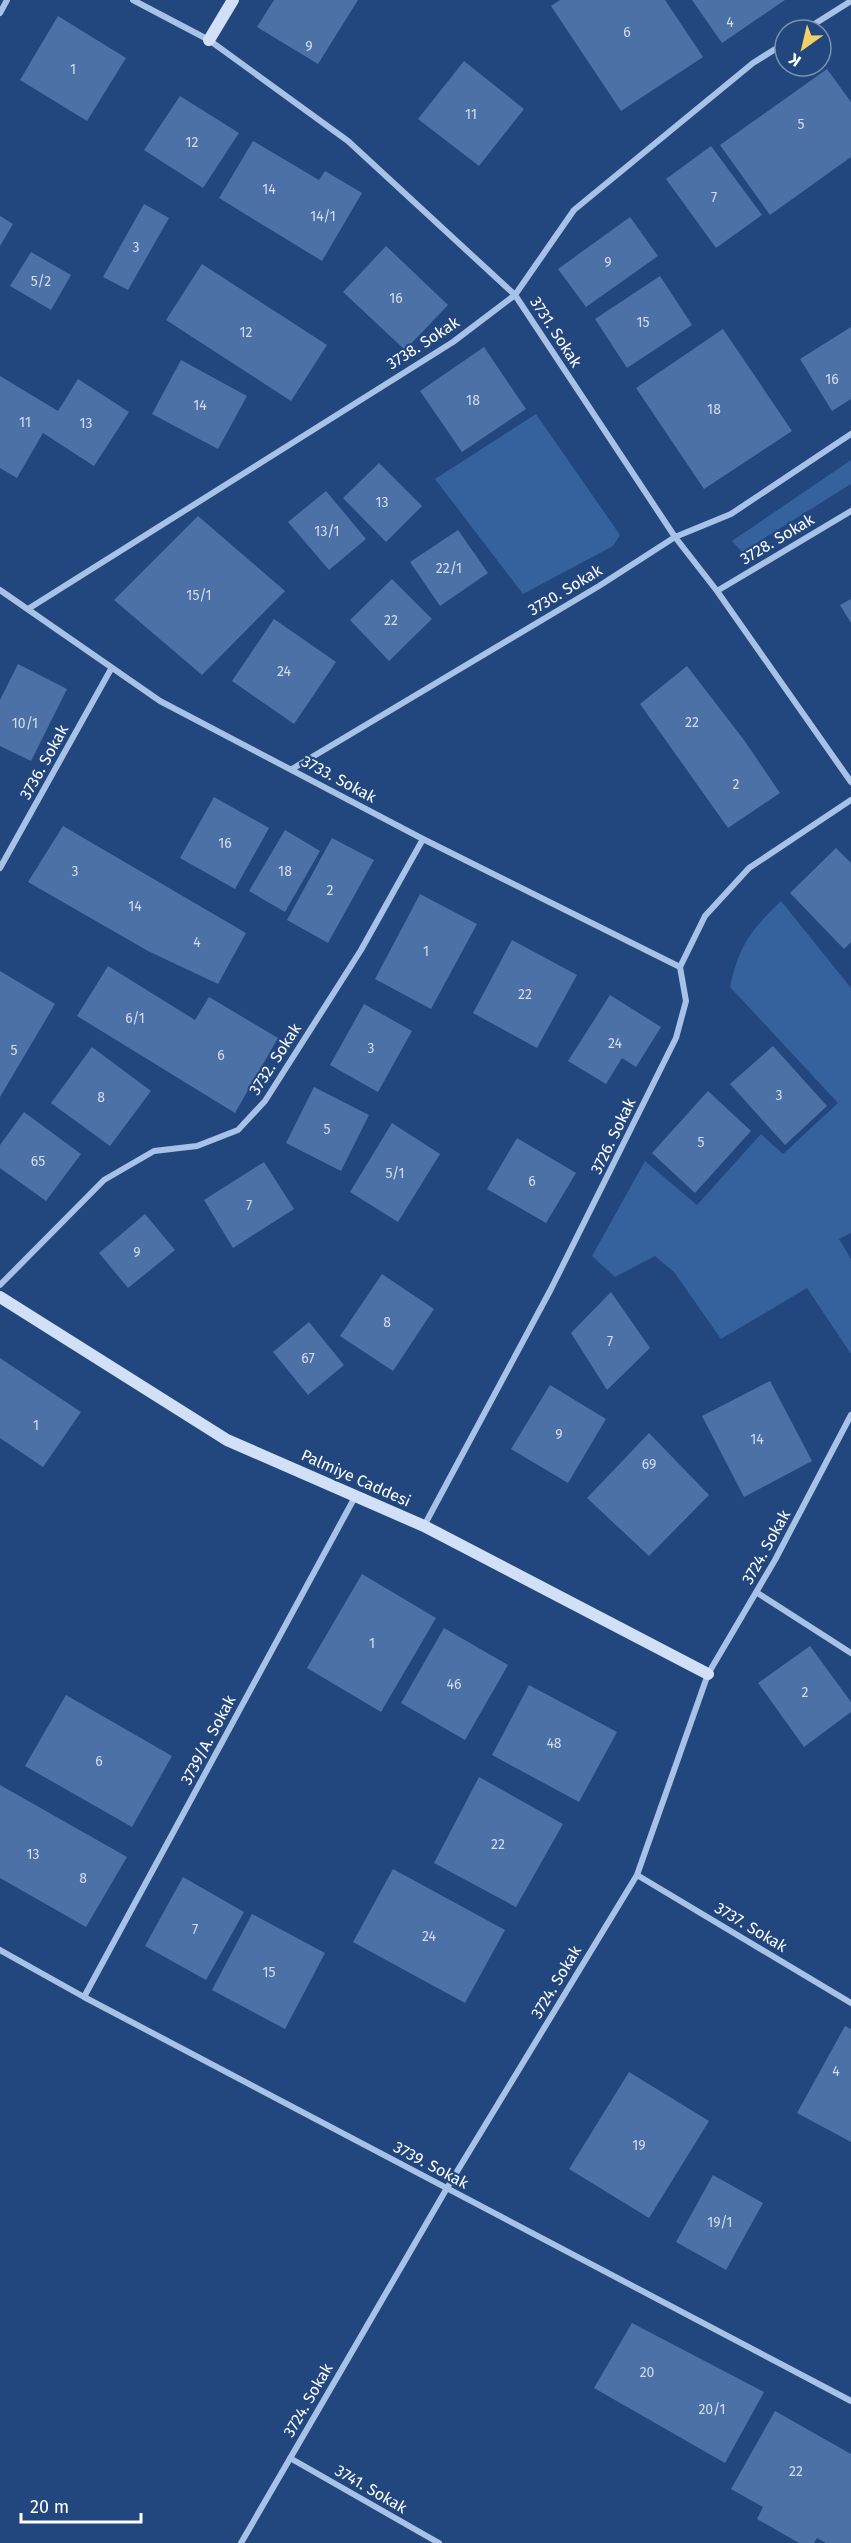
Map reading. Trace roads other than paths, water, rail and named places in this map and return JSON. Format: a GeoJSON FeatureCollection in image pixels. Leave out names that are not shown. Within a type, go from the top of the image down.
{"type":"FeatureCollection","features":[{"type":"Feature","properties":{"kind":"street"},"geometry":{"type":"LineString","coordinates":[[0,14],[7,0]]}},
{"type":"Feature","properties":{"kind":"street","name":"3731. Sokak"},"geometry":{"type":"LineString","coordinates":[[133,0],[209,40],[348,141],[515,296],[675,537],[717,591],[851,782]]}},
{"type":"Feature","properties":{"kind":"street"},"geometry":{"type":"LineString","coordinates":[[209,40],[233,0]]}},
{"type":"Feature","properties":{"kind":"street"},"geometry":{"type":"LineString","coordinates":[[824,18],[851,1]]}},
{"type":"Feature","properties":{"kind":"street","name":"3738. Sokak"},"geometry":{"type":"LineString","coordinates":[[28,609],[453,342],[515,296],[574,210],[753,63],[773,50]]}},
{"type":"Feature","properties":{"kind":"street","name":"3730. Sokak"},"geometry":{"type":"LineString","coordinates":[[292,769],[599,586],[675,537],[731,514],[851,434]]}},
{"type":"Feature","properties":{"kind":"street","name":"3728. Sokak"},"geometry":{"type":"LineString","coordinates":[[717,591],[851,511]]}},
{"type":"Feature","properties":{"kind":"street","name":"3733. Sokak"},"geometry":{"type":"LineString","coordinates":[[0,590],[160,701],[423,839],[680,967]]}},
{"type":"Feature","properties":{"kind":"street","name":"3736. Sokak"},"geometry":{"type":"LineString","coordinates":[[0,868],[111,669]]}},
{"type":"Feature","properties":{"kind":"street"},"geometry":{"type":"LineString","coordinates":[[680,967],[705,916],[749,868],[851,800]]}},
{"type":"Feature","properties":{"kind":"street","name":"3732. Sokak"},"geometry":{"type":"LineString","coordinates":[[0,1285],[104,1180],[154,1151],[197,1146],[238,1130],[265,1101],[360,950],[423,839]]}},
{"type":"Feature","properties":{"kind":"street","name":"3726. Sokak"},"geometry":{"type":"LineString","coordinates":[[424,1526],[551,1289],[676,1038],[686,1001],[680,967]]}},
{"type":"Feature","properties":{"kind":"street","name":"Palmiye Caddesi"},"geometry":{"type":"LineString","coordinates":[[0,1297],[227,1440],[424,1526],[708,1674]]}},
{"type":"Feature","properties":{"kind":"street","name":"3724. Sokak"},"geometry":{"type":"LineString","coordinates":[[241,2543],[447,2188],[637,1875],[708,1674],[756,1592],[851,1415]]}},
{"type":"Feature","properties":{"kind":"street","name":"3739/A. Sokak"},"geometry":{"type":"LineString","coordinates":[[84,1997],[356,1495]]}},
{"type":"Feature","properties":{"kind":"street"},"geometry":{"type":"LineString","coordinates":[[756,1592],[851,1653]]}},
{"type":"Feature","properties":{"kind":"street","name":"3737. Sokak"},"geometry":{"type":"LineString","coordinates":[[637,1875],[851,2003]]}},
{"type":"Feature","properties":{"kind":"street","name":"3739. Sokak"},"geometry":{"type":"LineString","coordinates":[[0,1950],[84,1997],[851,2401]]}},
{"type":"Feature","properties":{"kind":"street","name":"3741. Sokak"},"geometry":{"type":"LineString","coordinates":[[290,2458],[439,2543]]}}]}
